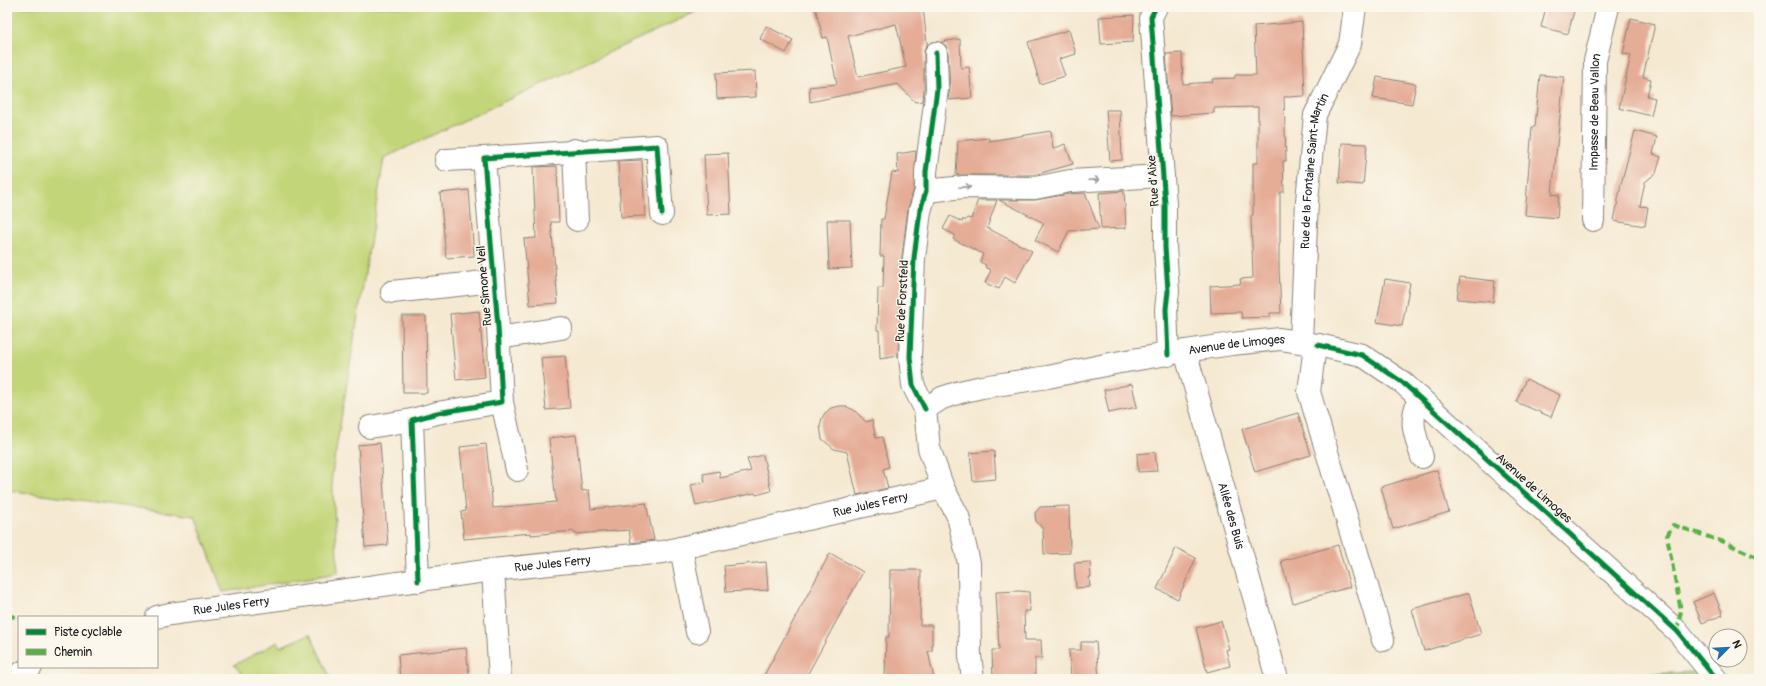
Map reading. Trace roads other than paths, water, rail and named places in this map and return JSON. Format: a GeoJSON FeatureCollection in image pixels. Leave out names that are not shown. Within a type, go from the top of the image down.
{"type":"FeatureCollection","features":[{"type":"Feature","properties":{"kind":"street","name":"Rue d'Aixe"},"geometry":{"type":"LineString","coordinates":[[1156,7],[1152,17],[1163,176],[1168,291],[1166,309],[1177,353]]}},
{"type":"Feature","properties":{"kind":"street","name":"Rue de la Fontaine Saint-Martin"},"geometry":{"type":"LineString","coordinates":[[1355,7],[1350,44],[1315,115],[1306,201],[1309,344],[1314,354],[1309,392],[1383,640]]}},
{"type":"Feature","properties":{"kind":"street","name":"Impasse de Beau Vallon"},"geometry":{"type":"LineString","coordinates":[[1593,220],[1595,61],[1608,7]]}},
{"type":"Feature","properties":{"kind":"street","name":"Rue de Forstfeld"},"geometry":{"type":"LineString","coordinates":[[925,409],[913,385],[910,357],[914,258],[920,211],[926,191],[930,139],[937,89],[936,53]]}},
{"type":"Feature","properties":{"kind":"street"},"geometry":{"type":"LineString","coordinates":[[446,160],[574,150],[657,146],[662,214]]}},
{"type":"Feature","properties":{"kind":"street"},"geometry":{"type":"LineString","coordinates":[[574,150],[577,220]]}},
{"type":"Feature","properties":{"kind":"street","name":"Rue Simone Veil"},"geometry":{"type":"LineString","coordinates":[[484,158],[499,338],[502,402],[517,470]]}},
{"type":"Feature","properties":{"kind":"street"},"geometry":{"type":"LineString","coordinates":[[926,191],[964,187],[1035,188],[1070,181],[1163,176]]}},
{"type":"Feature","properties":{"kind":"street"},"geometry":{"type":"LineString","coordinates":[[392,292],[494,281]]}},
{"type":"Feature","properties":{"kind":"street"},"geometry":{"type":"LineString","coordinates":[[499,338],[561,328]]}},
{"type":"Feature","properties":{"kind":"street","name":"Avenue de Limoges"},"geometry":{"type":"LineString","coordinates":[[925,409],[942,398],[960,392],[1048,377],[1115,363],[1232,344],[1280,339],[1362,355],[1402,382],[1677,631],[1716,679]]}},
{"type":"Feature","properties":{"kind":"street","name":"Allée des Buis"},"geometry":{"type":"LineString","coordinates":[[1177,353],[1277,679]]}},
{"type":"Feature","properties":{"kind":"street"},"geometry":{"type":"LineString","coordinates":[[1420,398],[1415,407],[1412,423],[1422,458]]}},
{"type":"Feature","properties":{"kind":"street"},"geometry":{"type":"LineString","coordinates":[[370,427],[412,420],[437,413],[502,402]]}},
{"type":"Feature","properties":{"kind":"street"},"geometry":{"type":"LineString","coordinates":[[925,409],[929,448],[943,488],[958,516],[969,563],[970,656],[973,679]]}},
{"type":"Feature","properties":{"kind":"street"},"geometry":{"type":"LineString","coordinates":[[412,420],[418,581]]}},
{"type":"Feature","properties":{"kind":"street","name":"Rue Jules Ferry"},"geometry":{"type":"LineString","coordinates":[[158,617],[337,590],[418,581],[493,570],[663,552],[943,488]]}},
{"type":"Feature","properties":{"kind":"street"},"geometry":{"type":"LineString","coordinates":[[681,548],[697,632]]}},
{"type":"Feature","properties":{"kind":"street"},"geometry":{"type":"LineString","coordinates":[[493,570],[500,679]]}},
{"type":"Feature","properties":{"kind":"street"},"geometry":{"type":"LineString","coordinates":[[497,649],[515,679]]}},
{"type":"Feature","properties":{"kind":"street"},"geometry":{"type":"LineString","coordinates":[[12,679],[29,668]]}}]}
